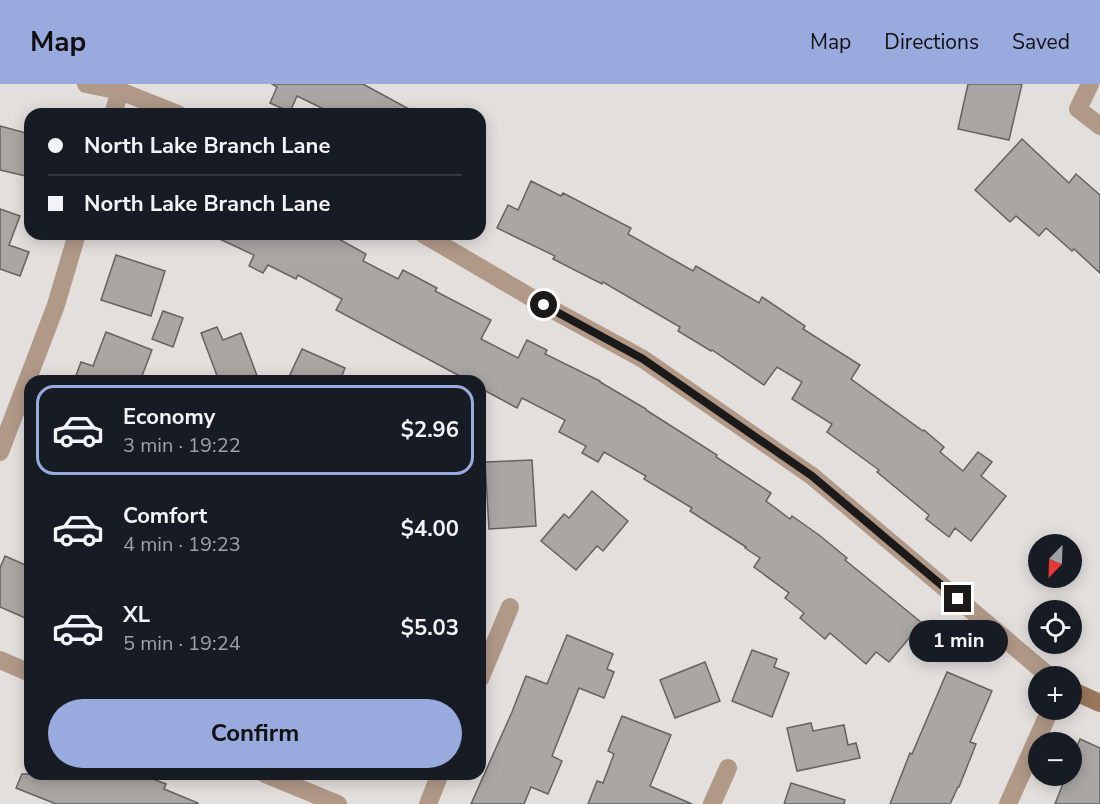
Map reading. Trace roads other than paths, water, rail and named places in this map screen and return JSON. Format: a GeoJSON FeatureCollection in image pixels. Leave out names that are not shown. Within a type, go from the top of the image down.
{"type":"FeatureCollection","features":[{"type":"Feature","properties":{"kind":"street"},"geometry":{"type":"LineString","coordinates":[[86,84],[120,91],[163,108]]}},
{"type":"Feature","properties":{"kind":"street"},"geometry":{"type":"LineString","coordinates":[[1090,84],[1078,110],[1100,126]]}},
{"type":"Feature","properties":{"kind":"street"},"geometry":{"type":"LineString","coordinates":[[115,108],[120,91]]}},
{"type":"Feature","properties":{"kind":"street"},"geometry":{"type":"LineString","coordinates":[[29,375],[56,304],[75,240]]}},
{"type":"Feature","properties":{"kind":"street"},"geometry":{"type":"LineString","coordinates":[[433,240],[544,305],[643,359],[812,476],[1037,666]]}},
{"type":"Feature","properties":{"kind":"street"},"geometry":{"type":"LineString","coordinates":[[0,452],[24,389]]}},
{"type":"Feature","properties":{"kind":"street"},"geometry":{"type":"LineString","coordinates":[[486,665],[510,607]]}},
{"type":"Feature","properties":{"kind":"street"},"geometry":{"type":"LineString","coordinates":[[0,660],[24,670]]}},
{"type":"Feature","properties":{"kind":"street"},"geometry":{"type":"LineString","coordinates":[[1082,695],[1100,703]]}},
{"type":"Feature","properties":{"kind":"street"},"geometry":{"type":"LineString","coordinates":[[1008,804],[1046,720]]}},
{"type":"Feature","properties":{"kind":"street"},"geometry":{"type":"LineString","coordinates":[[712,804],[728,768]]}},
{"type":"Feature","properties":{"kind":"street"},"geometry":{"type":"LineString","coordinates":[[280,780],[338,804]]}},
{"type":"Feature","properties":{"kind":"street"},"geometry":{"type":"LineString","coordinates":[[428,804],[438,780]]}}]}
